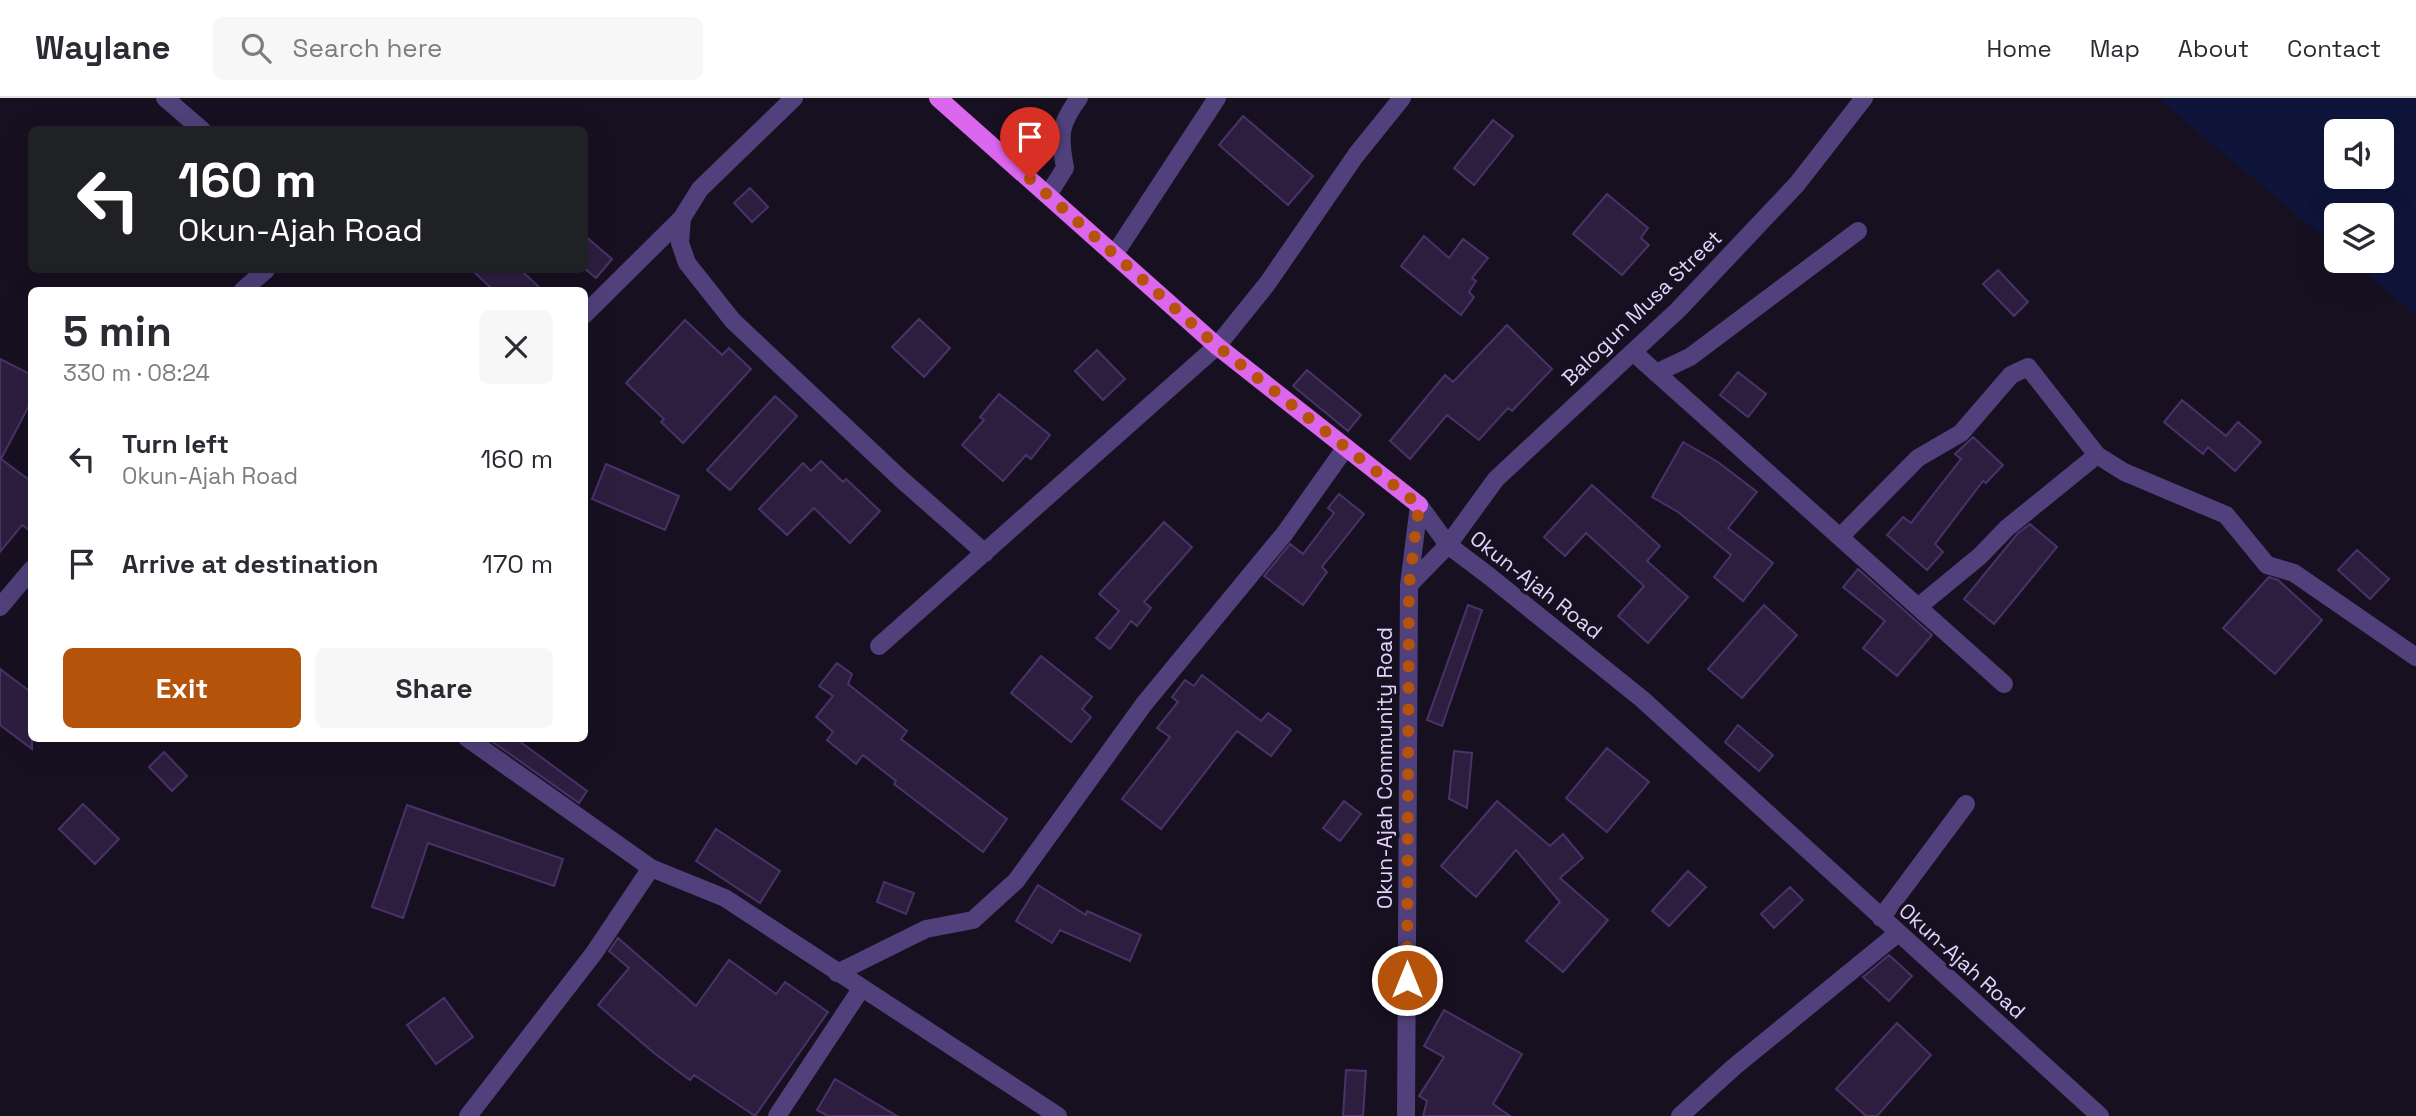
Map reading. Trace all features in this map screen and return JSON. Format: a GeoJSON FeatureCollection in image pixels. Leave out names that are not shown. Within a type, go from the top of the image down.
{"type":"FeatureCollection","features":[{"type":"Feature","properties":{"kind":"main road","name":"Okun-Ajah Road"},"geometry":{"type":"LineString","coordinates":[[938,98],[1217,346],[1419,505]]}},
{"type":"Feature","properties":{"kind":"street"},"geometry":{"type":"LineString","coordinates":[[164,98],[197,126]]}},
{"type":"Feature","properties":{"kind":"street"},"geometry":{"type":"LineString","coordinates":[[588,311],[682,218],[700,189],[794,98]]}},
{"type":"Feature","properties":{"kind":"street"},"geometry":{"type":"LineString","coordinates":[[1048,195],[1065,168],[1060,143],[1065,118],[1079,98]]}},
{"type":"Feature","properties":{"kind":"street"},"geometry":{"type":"LineString","coordinates":[[1114,254],[1217,98]]}},
{"type":"Feature","properties":{"kind":"street"},"geometry":{"type":"LineString","coordinates":[[879,646],[1217,346],[1267,284],[1356,155],[1402,98]]}},
{"type":"Feature","properties":{"kind":"street","name":"Balogun Musa Street"},"geometry":{"type":"LineString","coordinates":[[1409,585],[1448,545],[1496,479],[1678,310],[1797,184],[1864,98]]}},
{"type":"Feature","properties":{"kind":"street"},"geometry":{"type":"LineString","coordinates":[[682,218],[680,243],[687,263],[733,321],[901,479],[985,553]]}},
{"type":"Feature","properties":{"kind":"street"},"geometry":{"type":"LineString","coordinates":[[1656,373],[1690,357],[1858,230]]}},
{"type":"Feature","properties":{"kind":"street"},"geometry":{"type":"LineString","coordinates":[[246,287],[263,273]]}},
{"type":"Feature","properties":{"kind":"street"},"geometry":{"type":"LineString","coordinates":[[1633,352],[2004,684]]}},
{"type":"Feature","properties":{"kind":"street"},"geometry":{"type":"LineString","coordinates":[[1840,537],[1918,458],[1961,433],[2011,375],[2028,367],[2097,455],[2124,472],[2226,515],[2267,565],[2294,573],[2416,657]]}},
{"type":"Feature","properties":{"kind":"street"},"geometry":{"type":"LineString","coordinates":[[836,973],[926,929],[973,920],[1016,881],[1144,704],[1285,533],[1346,447]]}},
{"type":"Feature","properties":{"kind":"street"},"geometry":{"type":"LineString","coordinates":[[1918,607],[1980,556],[2007,528],[2097,455]]}},
{"type":"Feature","properties":{"kind":"street","name":"Okun-Ajah Road"},"geometry":{"type":"LineString","coordinates":[[1419,505],[1448,545],[1642,699],[2100,1116]]}},
{"type":"Feature","properties":{"kind":"street","name":"Okun-Ajah Community Road"},"geometry":{"type":"LineString","coordinates":[[1406,1116],[1409,585],[1419,505]]}},
{"type":"Feature","properties":{"kind":"street"},"geometry":{"type":"LineString","coordinates":[[0,607],[28,574]]}},
{"type":"Feature","properties":{"kind":"street"},"geometry":{"type":"LineString","coordinates":[[473,742],[651,868],[725,898],[1058,1116]]}},
{"type":"Feature","properties":{"kind":"street"},"geometry":{"type":"LineString","coordinates":[[1881,918],[1966,804]]}},
{"type":"Feature","properties":{"kind":"street"},"geometry":{"type":"LineString","coordinates":[[468,1116],[594,953],[651,868]]}},
{"type":"Feature","properties":{"kind":"street"},"geometry":{"type":"LineString","coordinates":[[1680,1116],[1734,1067],[1898,933]]}},
{"type":"Feature","properties":{"kind":"street"},"geometry":{"type":"LineString","coordinates":[[777,1116],[861,989]]}},
{"type":"Feature","properties":{"kind":"shaded area"},"geometry":{"type":"Polygon","coordinates":[[[2158,98],[2416,98],[2416,315],[2365,273],[2394,273],[2394,203],[2324,203],[2324,238],[2158,98]]]}},
{"type":"Feature","properties":{"kind":"building"},"geometry":{"type":"Polygon","coordinates":[[[1243,116],[1313,176],[1288,205],[1219,145],[1243,116]]]}},
{"type":"Feature","properties":{"kind":"building"},"geometry":{"type":"Polygon","coordinates":[[[1493,120],[1513,136],[1474,185],[1454,168],[1493,120]]]}},
{"type":"Feature","properties":{"kind":"building"},"geometry":{"type":"Polygon","coordinates":[[[750,188],[768,207],[752,222],[734,203],[750,188]]]}},
{"type":"Feature","properties":{"kind":"building"},"geometry":{"type":"Polygon","coordinates":[[[1607,194],[1648,228],[1641,238],[1649,245],[1622,275],[1573,234],[1607,194]]]}},
{"type":"Feature","properties":{"kind":"building"},"geometry":{"type":"Polygon","coordinates":[[[1424,236],[1449,258],[1463,239],[1488,258],[1472,278],[1476,281],[1469,292],[1474,297],[1461,315],[1401,266],[1424,236]]]}},
{"type":"Feature","properties":{"kind":"building"},"geometry":{"type":"Polygon","coordinates":[[[588,238],[612,259],[596,278],[588,271],[588,238]]]}},
{"type":"Feature","properties":{"kind":"building"},"geometry":{"type":"Polygon","coordinates":[[[1998,270],[2028,302],[2014,316],[1983,284],[1998,270]]]}},
{"type":"Feature","properties":{"kind":"building"},"geometry":{"type":"Polygon","coordinates":[[[475,273],[524,273],[539,287],[490,287],[475,273]]]}},
{"type":"Feature","properties":{"kind":"building"},"geometry":{"type":"Polygon","coordinates":[[[919,319],[950,348],[924,377],[892,347],[919,319]]]}},
{"type":"Feature","properties":{"kind":"building"},"geometry":{"type":"Polygon","coordinates":[[[685,320],[722,355],[729,348],[751,369],[683,443],[661,422],[664,419],[626,383],[685,320]]]}},
{"type":"Feature","properties":{"kind":"building"},"geometry":{"type":"Polygon","coordinates":[[[1507,325],[1552,369],[1512,411],[1508,408],[1479,440],[1447,415],[1410,459],[1390,441],[1445,375],[1453,382],[1507,325]]]}},
{"type":"Feature","properties":{"kind":"building"},"geometry":{"type":"Polygon","coordinates":[[[1097,350],[1125,379],[1103,400],[1075,371],[1097,350]]]}},
{"type":"Feature","properties":{"kind":"building"},"geometry":{"type":"Polygon","coordinates":[[[0,359],[28,373],[28,408],[1,459],[28,479],[28,529],[22,525],[0,552],[0,359]]]}},
{"type":"Feature","properties":{"kind":"building"},"geometry":{"type":"Polygon","coordinates":[[[1307,370],[1361,415],[1348,431],[1293,386],[1307,370]]]}},
{"type":"Feature","properties":{"kind":"building"},"geometry":{"type":"Polygon","coordinates":[[[1738,372],[1766,394],[1748,417],[1720,395],[1738,372]]]}},
{"type":"Feature","properties":{"kind":"building"},"geometry":{"type":"Polygon","coordinates":[[[999,394],[1050,435],[1031,459],[1026,455],[1003,481],[962,445],[984,420],[980,417],[999,394]]]}},
{"type":"Feature","properties":{"kind":"building"},"geometry":{"type":"Polygon","coordinates":[[[775,396],[797,416],[730,490],[707,470],[775,396]]]}},
{"type":"Feature","properties":{"kind":"building"},"geometry":{"type":"Polygon","coordinates":[[[2182,400],[2226,436],[2238,422],[2261,442],[2235,471],[2208,447],[2203,454],[2164,422],[2182,400]]]}},
{"type":"Feature","properties":{"kind":"building"},"geometry":{"type":"Polygon","coordinates":[[[1973,437],[2003,465],[1986,483],[1983,481],[1935,544],[1943,552],[1927,570],[1887,535],[1903,517],[1911,523],[1961,459],[1955,454],[1973,437]]]}},
{"type":"Feature","properties":{"kind":"building"},"geometry":{"type":"Polygon","coordinates":[[[1683,442],[1718,462],[1757,492],[1728,528],[1773,563],[1743,601],[1714,577],[1731,555],[1678,512],[1652,497],[1683,442]]]}},
{"type":"Feature","properties":{"kind":"building"},"geometry":{"type":"Polygon","coordinates":[[[821,461],[843,482],[846,479],[880,511],[850,543],[814,508],[787,535],[759,509],[803,463],[811,471],[821,461]]]}},
{"type":"Feature","properties":{"kind":"building"},"geometry":{"type":"Polygon","coordinates":[[[606,464],[679,496],[665,530],[592,499],[606,464]]]}},
{"type":"Feature","properties":{"kind":"building"},"geometry":{"type":"Polygon","coordinates":[[[1592,485],[1660,546],[1647,561],[1688,597],[1648,643],[1618,616],[1644,586],[1586,533],[1565,556],[1544,537],[1592,485]]]}},
{"type":"Feature","properties":{"kind":"building"},"geometry":{"type":"Polygon","coordinates":[[[1339,494],[1364,514],[1322,567],[1327,572],[1303,605],[1264,576],[1290,544],[1303,554],[1334,513],[1328,508],[1339,494]]]}},
{"type":"Feature","properties":{"kind":"building"},"geometry":{"type":"Polygon","coordinates":[[[1164,522],[1192,547],[1144,602],[1151,608],[1137,626],[1131,621],[1110,649],[1096,638],[1119,611],[1099,594],[1164,522]]]}},
{"type":"Feature","properties":{"kind":"building"},"geometry":{"type":"Polygon","coordinates":[[[2030,524],[2057,547],[1994,624],[1964,599],[2018,533],[2030,524]]]}},
{"type":"Feature","properties":{"kind":"building"},"geometry":{"type":"Polygon","coordinates":[[[2357,550],[2389,579],[2370,599],[2338,570],[2357,550]]]}},
{"type":"Feature","properties":{"kind":"building"},"geometry":{"type":"Polygon","coordinates":[[[1858,569],[1932,635],[1897,676],[1863,648],[1885,621],[1843,587],[1858,569]]]}},
{"type":"Feature","properties":{"kind":"building"},"geometry":{"type":"Polygon","coordinates":[[[2269,577],[2278,580],[2322,620],[2275,674],[2223,628],[2269,577]]]}},
{"type":"Feature","properties":{"kind":"building"},"geometry":{"type":"Polygon","coordinates":[[[1468,605],[1482,610],[1442,726],[1427,720],[1468,605]]]}},
{"type":"Feature","properties":{"kind":"building"},"geometry":{"type":"Polygon","coordinates":[[[1764,605],[1797,635],[1742,698],[1708,669],[1764,605]]]}},
{"type":"Feature","properties":{"kind":"building"},"geometry":{"type":"Polygon","coordinates":[[[1041,656],[1092,697],[1082,709],[1091,717],[1071,742],[1011,693],[1041,656]]]}},
{"type":"Feature","properties":{"kind":"building"},"geometry":{"type":"Polygon","coordinates":[[[837,663],[852,674],[848,684],[907,731],[901,739],[1007,819],[983,852],[894,784],[896,781],[863,755],[856,764],[827,740],[833,732],[816,717],[833,696],[819,686],[837,663]]]}},
{"type":"Feature","properties":{"kind":"building"},"geometry":{"type":"Polygon","coordinates":[[[0,669],[28,690],[28,742],[32,742],[32,749],[0,725],[0,669]]]}},
{"type":"Feature","properties":{"kind":"building"},"geometry":{"type":"Polygon","coordinates":[[[1202,675],[1261,721],[1268,713],[1291,730],[1271,756],[1237,731],[1161,829],[1122,799],[1170,737],[1157,728],[1178,702],[1172,697],[1185,680],[1194,686],[1202,675]]]}},
{"type":"Feature","properties":{"kind":"building"},"geometry":{"type":"Polygon","coordinates":[[[1738,725],[1773,755],[1759,771],[1725,742],[1738,725]]]}},
{"type":"Feature","properties":{"kind":"building"},"geometry":{"type":"Polygon","coordinates":[[[493,742],[520,742],[587,791],[579,803],[493,742]]]}},
{"type":"Feature","properties":{"kind":"building"},"geometry":{"type":"Polygon","coordinates":[[[1607,748],[1649,782],[1607,832],[1566,798],[1607,748]]]}},
{"type":"Feature","properties":{"kind":"building"},"geometry":{"type":"Polygon","coordinates":[[[1454,751],[1472,753],[1467,808],[1449,799],[1454,751]]]}},
{"type":"Feature","properties":{"kind":"building"},"geometry":{"type":"Polygon","coordinates":[[[164,752],[187,776],[172,791],[149,767],[164,752]]]}},
{"type":"Feature","properties":{"kind":"building"},"geometry":{"type":"Polygon","coordinates":[[[1344,801],[1361,814],[1340,841],[1323,828],[1344,801]]]}},
{"type":"Feature","properties":{"kind":"building"},"geometry":{"type":"Polygon","coordinates":[[[1497,801],[1550,846],[1563,834],[1583,858],[1560,878],[1608,920],[1563,972],[1526,941],[1560,902],[1516,850],[1476,897],[1441,866],[1497,801]]]}},
{"type":"Feature","properties":{"kind":"building"},"geometry":{"type":"Polygon","coordinates":[[[83,804],[119,839],[95,864],[59,829],[83,804]]]}},
{"type":"Feature","properties":{"kind":"building"},"geometry":{"type":"Polygon","coordinates":[[[407,805],[563,859],[554,886],[428,843],[403,918],[372,907],[407,805]]]}},
{"type":"Feature","properties":{"kind":"building"},"geometry":{"type":"Polygon","coordinates":[[[716,829],[780,871],[760,903],[696,861],[716,829]]]}},
{"type":"Feature","properties":{"kind":"building"},"geometry":{"type":"Polygon","coordinates":[[[1688,871],[1706,887],[1669,926],[1652,911],[1688,871]]]}},
{"type":"Feature","properties":{"kind":"building"},"geometry":{"type":"Polygon","coordinates":[[[884,882],[914,893],[906,914],[877,902],[884,882]]]}},
{"type":"Feature","properties":{"kind":"building"},"geometry":{"type":"Polygon","coordinates":[[[1038,885],[1086,915],[1087,911],[1141,935],[1130,961],[1060,930],[1052,943],[1016,921],[1038,885]]]}},
{"type":"Feature","properties":{"kind":"building"},"geometry":{"type":"Polygon","coordinates":[[[1790,887],[1803,900],[1774,928],[1761,914],[1790,887]]]}},
{"type":"Feature","properties":{"kind":"building"},"geometry":{"type":"Polygon","coordinates":[[[618,938],[696,1006],[729,960],[776,994],[785,982],[828,1012],[755,1116],[694,1075],[690,1080],[598,1005],[629,968],[609,951],[618,938]]]}},
{"type":"Feature","properties":{"kind":"building"},"geometry":{"type":"Polygon","coordinates":[[[1889,955],[1912,976],[1889,1001],[1863,977],[1889,955]]]}},
{"type":"Feature","properties":{"kind":"building"},"geometry":{"type":"Polygon","coordinates":[[[444,998],[473,1037],[436,1064],[407,1025],[444,998]]]}},
{"type":"Feature","properties":{"kind":"building"},"geometry":{"type":"Polygon","coordinates":[[[1444,1010],[1522,1054],[1493,1104],[1510,1116],[1423,1116],[1427,1101],[1419,1096],[1444,1057],[1424,1046],[1444,1010]]]}},
{"type":"Feature","properties":{"kind":"building"},"geometry":{"type":"Polygon","coordinates":[[[1897,1023],[1931,1055],[1877,1116],[1866,1116],[1836,1089],[1897,1023]]]}},
{"type":"Feature","properties":{"kind":"building"},"geometry":{"type":"Polygon","coordinates":[[[1346,1070],[1366,1071],[1363,1116],[1343,1116],[1346,1070]]]}},
{"type":"Feature","properties":{"kind":"building"},"geometry":{"type":"Polygon","coordinates":[[[835,1079],[897,1116],[828,1116],[817,1110],[835,1079]]]}},
{"type":"Feature","properties":{"kind":"route"},"geometry":{"type":"LineString","coordinates":[[1030,179],[1217,346],[1419,505],[1409,585],[1407,980]]}}]}
